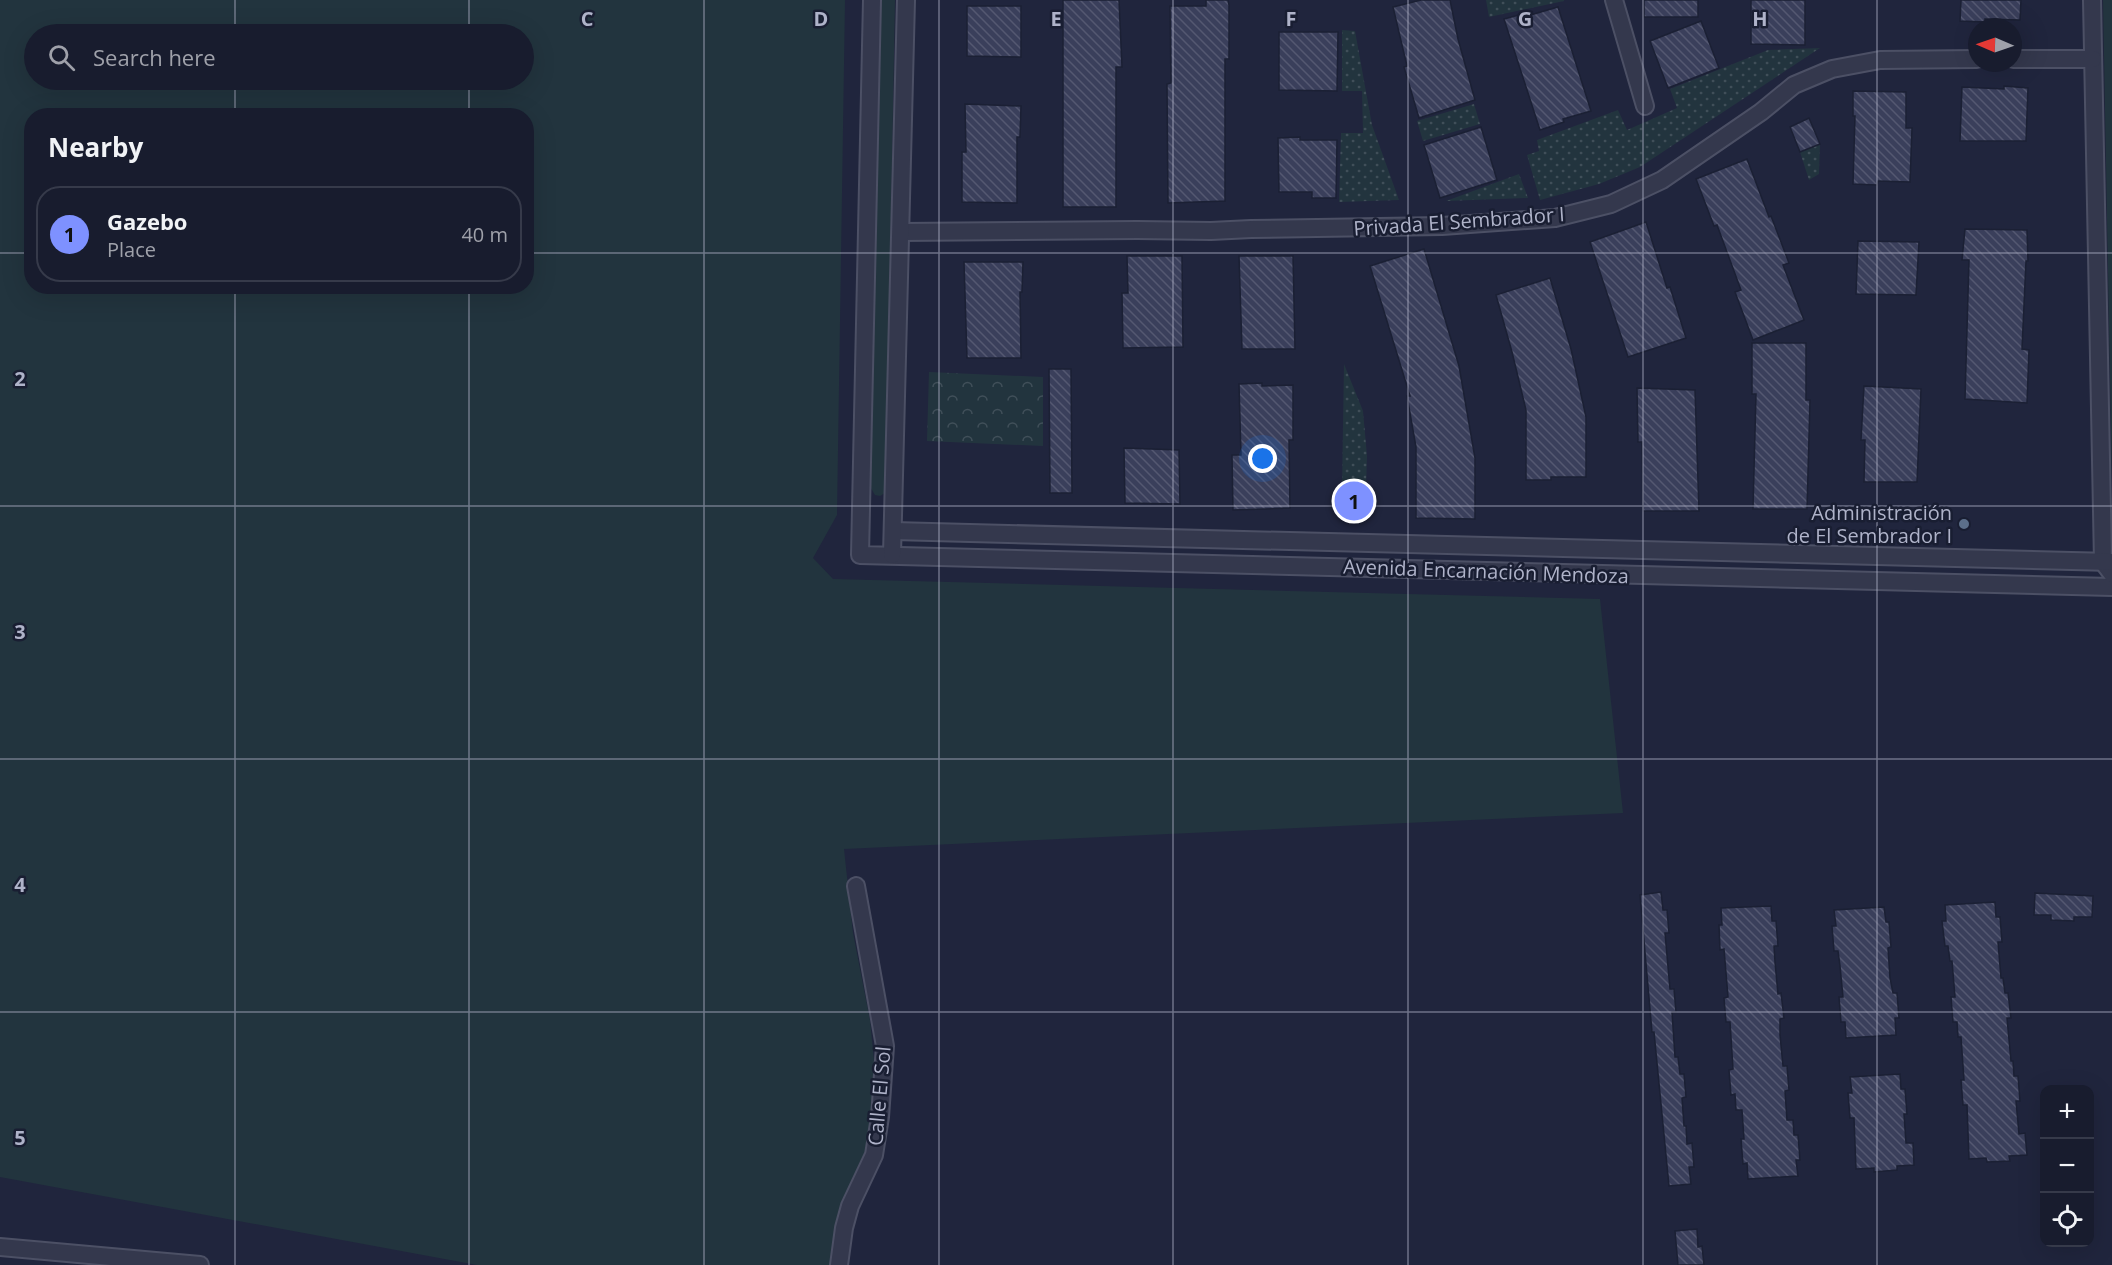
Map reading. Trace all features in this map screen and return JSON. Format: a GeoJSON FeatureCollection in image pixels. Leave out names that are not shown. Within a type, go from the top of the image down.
{"type":"FeatureCollection","features":[{"type":"Feature","properties":{"kind":"street","name":"Avenida Encarnación Mendoza"},"geometry":{"type":"LineString","coordinates":[[872,0],[860,555],[2112,587]]}},
{"type":"Feature","properties":{"kind":"street"},"geometry":{"type":"LineString","coordinates":[[892,555],[906,0]]}},
{"type":"Feature","properties":{"kind":"street"},"geometry":{"type":"LineString","coordinates":[[1614,0],[1645,106]]}},
{"type":"Feature","properties":{"kind":"street"},"geometry":{"type":"LineString","coordinates":[[2092,0],[2102,506],[2109,566]]}},
{"type":"Feature","properties":{"kind":"street","name":"Privada El Sembrador I"},"geometry":{"type":"LineString","coordinates":[[901,232],[1212,231],[1442,226],[1555,218],[1611,204],[1662,180],[1761,112],[1794,85],[1832,69],[1880,60],[1968,59]]}},
{"type":"Feature","properties":{"kind":"street"},"geometry":{"type":"LineString","coordinates":[[2022,59],[2093,59]]}},
{"type":"Feature","properties":{"kind":"street"},"geometry":{"type":"LineString","coordinates":[[2102,506],[2112,521]]}},
{"type":"Feature","properties":{"kind":"street","name":"Avenida Encarnación Mendoza"},"geometry":{"type":"LineString","coordinates":[[893,531],[2109,566]]}},
{"type":"Feature","properties":{"kind":"street","name":"Calle El Sol"},"geometry":{"type":"LineString","coordinates":[[839,1265],[844,1228],[850,1206],[873,1155],[880,1116],[885,1046],[856,886]]}},
{"type":"Feature","properties":{"kind":"street"},"geometry":{"type":"LineString","coordinates":[[0,1248],[200,1265]]}},
{"type":"Feature","properties":{"kind":"green space"},"geometry":{"type":"Polygon","coordinates":[[[0,0],[845,0],[837,515],[813,558],[833,579],[1600,599],[1623,813],[844,849],[853,933],[870,1020],[876,1081],[870,1146],[838,1215],[832,1265],[477,1265],[0,1177],[0,0]]]}},
{"type":"Feature","properties":{"kind":"green space"},"geometry":{"type":"Polygon","coordinates":[[[881,0],[895,0],[886,489],[885,493],[880,496],[875,495],[869,485],[881,0]]]}},
{"type":"Feature","properties":{"kind":"green space"},"geometry":{"type":"Polygon","coordinates":[[[1486,0],[1564,0],[1564,1],[1489,17],[1486,0]]]}},
{"type":"Feature","properties":{"kind":"green space"},"geometry":{"type":"Polygon","coordinates":[[[2103,0],[2112,0],[2112,487],[2103,0]]]}},
{"type":"Feature","properties":{"kind":"green space"},"geometry":{"type":"Polygon","coordinates":[[[1342,30],[1355,31],[1372,125],[1399,200],[1339,202],[1341,133],[1363,133],[1362,91],[1342,91],[1342,30]]]}},
{"type":"Feature","properties":{"kind":"green space"},"geometry":{"type":"Polygon","coordinates":[[[1820,48],[1640,167],[1599,184],[1540,200],[1527,155],[1539,151],[1537,140],[1618,110],[1627,130],[1677,108],[1670,89],[1768,50],[1820,48]]]}},
{"type":"Feature","properties":{"kind":"green space"},"geometry":{"type":"Polygon","coordinates":[[[1474,104],[1480,124],[1423,141],[1417,121],[1474,104]]]}},
{"type":"Feature","properties":{"kind":"green space"},"geometry":{"type":"Polygon","coordinates":[[[1820,144],[1819,174],[1809,180],[1800,152],[1820,144]]]}},
{"type":"Feature","properties":{"kind":"green space"},"geometry":{"type":"Polygon","coordinates":[[[1519,174],[1528,198],[1446,201],[1519,174]]]}},
{"type":"Feature","properties":{"kind":"green space"},"geometry":{"type":"Polygon","coordinates":[[[1344,364],[1363,411],[1367,456],[1366,489],[1342,488],[1344,364]]]}},
{"type":"Feature","properties":{"kind":"green space"},"geometry":{"type":"Polygon","coordinates":[[[929,372],[1043,377],[1043,446],[927,441],[929,372]]]}},
{"type":"Feature","properties":{"kind":"building"},"geometry":{"type":"Polygon","coordinates":[[[1063,0],[1119,0],[1122,67],[1116,67],[1116,207],[1063,207],[1063,0]]]}},
{"type":"Feature","properties":{"kind":"building"},"geometry":{"type":"Polygon","coordinates":[[[1206,0],[1228,0],[1229,5],[1229,59],[1225,59],[1225,201],[1168,203],[1167,84],[1171,83],[1170,6],[1206,6],[1206,0]]]}},
{"type":"Feature","properties":{"kind":"building"},"geometry":{"type":"Polygon","coordinates":[[[1421,0],[1450,0],[1475,100],[1419,118],[1404,67],[1407,66],[1393,7],[1421,0]]]}},
{"type":"Feature","properties":{"kind":"building"},"geometry":{"type":"Polygon","coordinates":[[[1644,0],[1698,0],[1698,17],[1644,17],[1644,0]]]}},
{"type":"Feature","properties":{"kind":"building"},"geometry":{"type":"Polygon","coordinates":[[[1751,0],[1805,0],[1805,45],[1751,44],[1751,0]]]}},
{"type":"Feature","properties":{"kind":"building"},"geometry":{"type":"Polygon","coordinates":[[[1961,0],[2021,0],[2020,18],[1968,18],[1968,21],[1960,21],[1961,0]]]}},
{"type":"Feature","properties":{"kind":"building"},"geometry":{"type":"Polygon","coordinates":[[[967,6],[1021,6],[1021,57],[967,56],[967,6]]]}},
{"type":"Feature","properties":{"kind":"building"},"geometry":{"type":"Polygon","coordinates":[[[1558,7],[1591,111],[1563,119],[1564,122],[1540,130],[1504,19],[1526,13],[1527,16],[1558,7]]]}},
{"type":"Feature","properties":{"kind":"building"},"geometry":{"type":"Polygon","coordinates":[[[1701,21],[1719,68],[1668,88],[1650,41],[1701,21]]]}},
{"type":"Feature","properties":{"kind":"building"},"geometry":{"type":"Polygon","coordinates":[[[1279,32],[1338,32],[1337,91],[1279,90],[1279,32]]]}},
{"type":"Feature","properties":{"kind":"building"},"geometry":{"type":"Polygon","coordinates":[[[2004,86],[2028,88],[2026,141],[1960,141],[1962,87],[2004,89],[2004,86]]]}},
{"type":"Feature","properties":{"kind":"building"},"geometry":{"type":"Polygon","coordinates":[[[1853,91],[1906,92],[1906,128],[1912,128],[1910,182],[1878,181],[1877,185],[1853,184],[1855,116],[1853,116],[1853,91]]]}},
{"type":"Feature","properties":{"kind":"building"},"geometry":{"type":"Polygon","coordinates":[[[965,104],[1021,106],[1020,137],[1017,137],[1017,203],[962,202],[962,152],[966,152],[965,104]]]}},
{"type":"Feature","properties":{"kind":"building"},"geometry":{"type":"Polygon","coordinates":[[[1809,118],[1820,144],[1800,152],[1790,127],[1809,118]]]}},
{"type":"Feature","properties":{"kind":"building"},"geometry":{"type":"Polygon","coordinates":[[[1481,127],[1497,180],[1440,198],[1424,145],[1481,127]]]}},
{"type":"Feature","properties":{"kind":"building"},"geometry":{"type":"Polygon","coordinates":[[[1300,137],[1300,140],[1337,140],[1336,198],[1312,198],[1312,192],[1279,192],[1278,138],[1300,137]]]}},
{"type":"Feature","properties":{"kind":"building"},"geometry":{"type":"Polygon","coordinates":[[[1747,159],[1789,263],[1783,265],[1804,320],[1753,340],[1735,292],[1741,290],[1717,225],[1714,226],[1696,179],[1747,159]]]}},
{"type":"Feature","properties":{"kind":"building"},"geometry":{"type":"Polygon","coordinates":[[[1646,222],[1686,338],[1628,357],[1590,242],[1646,222]]]}},
{"type":"Feature","properties":{"kind":"building"},"geometry":{"type":"Polygon","coordinates":[[[1965,229],[2027,230],[2028,261],[2026,261],[2022,349],[2029,350],[2027,403],[1965,399],[1969,260],[1962,260],[1965,229]]]}},
{"type":"Feature","properties":{"kind":"building"},"geometry":{"type":"Polygon","coordinates":[[[1858,241],[1919,242],[1916,295],[1856,294],[1858,241]]]}},
{"type":"Feature","properties":{"kind":"building"},"geometry":{"type":"Polygon","coordinates":[[[1424,249],[1459,366],[1475,458],[1475,519],[1416,518],[1416,447],[1407,396],[1410,396],[1370,266],[1424,249]]]}},
{"type":"Feature","properties":{"kind":"building"},"geometry":{"type":"Polygon","coordinates":[[[1127,256],[1182,256],[1183,347],[1123,348],[1122,293],[1128,293],[1127,256]]]}},
{"type":"Feature","properties":{"kind":"building"},"geometry":{"type":"Polygon","coordinates":[[[1239,256],[1293,256],[1295,349],[1242,349],[1239,256]]]}},
{"type":"Feature","properties":{"kind":"building"},"geometry":{"type":"Polygon","coordinates":[[[964,262],[1023,262],[1022,292],[1020,292],[1021,358],[967,358],[964,262]]]}},
{"type":"Feature","properties":{"kind":"building"},"geometry":{"type":"Polygon","coordinates":[[[1550,278],[1571,349],[1586,417],[1586,477],[1526,480],[1526,410],[1496,295],[1550,278]]]}},
{"type":"Feature","properties":{"kind":"building"},"geometry":{"type":"Polygon","coordinates":[[[1752,343],[1806,343],[1806,400],[1810,400],[1807,509],[1753,509],[1756,394],[1752,394],[1752,343]]]}},
{"type":"Feature","properties":{"kind":"building"},"geometry":{"type":"Polygon","coordinates":[[[1049,369],[1071,369],[1072,493],[1050,493],[1049,369]]]}},
{"type":"Feature","properties":{"kind":"building"},"geometry":{"type":"Polygon","coordinates":[[[1262,383],[1262,386],[1293,385],[1293,440],[1289,440],[1290,508],[1233,510],[1232,455],[1241,455],[1239,384],[1262,383]]]}},
{"type":"Feature","properties":{"kind":"building"},"geometry":{"type":"Polygon","coordinates":[[[1864,386],[1921,389],[1917,482],[1864,482],[1865,440],[1861,440],[1864,386]]]}},
{"type":"Feature","properties":{"kind":"building"},"geometry":{"type":"Polygon","coordinates":[[[1637,388],[1695,390],[1699,511],[1643,511],[1642,442],[1638,442],[1637,388]]]}},
{"type":"Feature","properties":{"kind":"building"},"geometry":{"type":"Polygon","coordinates":[[[1124,448],[1179,450],[1180,504],[1125,503],[1124,448]]]}},
{"type":"Feature","properties":{"kind":"building"},"geometry":{"type":"Polygon","coordinates":[[[1342,488],[1366,489],[1365,514],[1341,513],[1342,488]]]}},
{"type":"Feature","properties":{"kind":"building"},"geometry":{"type":"Polygon","coordinates":[[[1661,892],[1663,910],[1667,910],[1669,933],[1665,933],[1670,989],[1674,989],[1676,1012],[1672,1012],[1675,1057],[1678,1057],[1680,1074],[1684,1074],[1686,1097],[1682,1098],[1684,1126],[1686,1126],[1687,1144],[1692,1143],[1694,1167],[1689,1167],[1691,1184],[1669,1186],[1640,895],[1661,892]]]}},
{"type":"Feature","properties":{"kind":"building"},"geometry":{"type":"Polygon","coordinates":[[[2035,893],[2093,896],[2092,917],[2074,917],[2074,921],[2051,920],[2051,915],[2034,915],[2035,893]]]}},
{"type":"Feature","properties":{"kind":"building"},"geometry":{"type":"Polygon","coordinates":[[[1995,902],[1996,917],[2000,917],[2002,942],[1998,942],[2001,978],[2003,978],[2005,993],[2008,993],[2011,1018],[2007,1018],[2011,1061],[2013,1061],[2014,1076],[2018,1076],[2020,1101],[2016,1101],[2019,1134],[2025,1133],[2027,1155],[2009,1156],[2010,1161],[1987,1162],[1986,1158],[1969,1159],[1967,1105],[1963,1105],[1961,1080],[1964,1080],[1961,1037],[1958,1037],[1957,1022],[1953,1022],[1951,997],[1955,997],[1952,961],[1950,961],[1948,946],[1945,946],[1942,921],[1946,921],[1945,905],[1995,902]]]}},
{"type":"Feature","properties":{"kind":"building"},"geometry":{"type":"Polygon","coordinates":[[[1771,906],[1772,921],[1776,921],[1778,946],[1774,946],[1775,962],[1778,994],[1781,993],[1784,1018],[1780,1019],[1780,1035],[1783,1066],[1787,1066],[1789,1090],[1785,1091],[1787,1120],[1793,1120],[1794,1135],[1798,1135],[1800,1160],[1796,1160],[1798,1176],[1748,1179],[1747,1163],[1743,1164],[1742,1110],[1736,1110],[1735,1094],[1731,1095],[1729,1070],[1733,1069],[1730,1022],[1726,1022],[1724,998],[1728,997],[1724,949],[1720,950],[1719,925],[1722,925],[1721,908],[1771,906]]]}},
{"type":"Feature","properties":{"kind":"building"},"geometry":{"type":"Polygon","coordinates":[[[1884,907],[1886,922],[1889,922],[1890,978],[1893,993],[1897,993],[1899,1018],[1895,1018],[1896,1035],[1846,1038],[1845,1022],[1841,1022],[1839,997],[1843,997],[1838,951],[1834,951],[1832,926],[1836,926],[1834,910],[1884,907]]]}},
{"type":"Feature","properties":{"kind":"building"},"geometry":{"type":"Polygon","coordinates":[[[1900,1074],[1901,1089],[1905,1089],[1906,1143],[1913,1143],[1914,1165],[1897,1166],[1897,1170],[1874,1172],[1874,1168],[1856,1169],[1854,1118],[1850,1118],[1848,1093],[1852,1093],[1850,1077],[1900,1074]]]}},
{"type":"Feature","properties":{"kind":"building"},"geometry":{"type":"Polygon","coordinates":[[[1697,1229],[1698,1247],[1702,1246],[1704,1265],[1678,1265],[1675,1231],[1697,1229]]]}},
{"type":"Feature","properties":{"kind":"place","name":"Gazebo"},"geometry":{"type":"Point","coordinates":[1354,501]}},
{"type":"Feature","properties":{"kind":"place","name":"Administración de El Sembrador I"},"geometry":{"type":"Point","coordinates":[1964,524]}}]}
